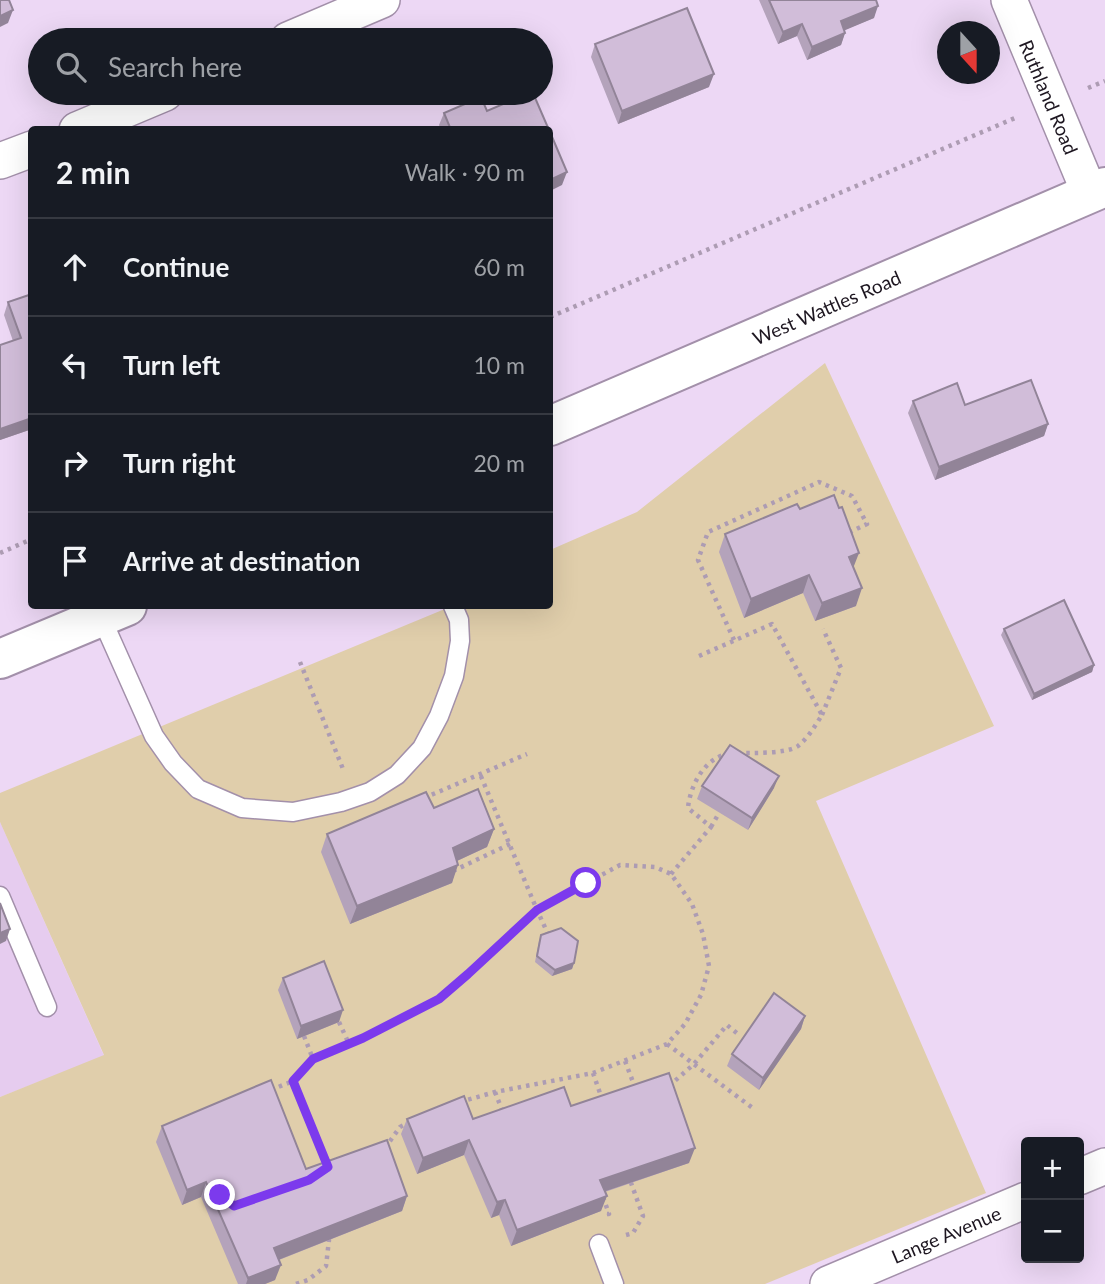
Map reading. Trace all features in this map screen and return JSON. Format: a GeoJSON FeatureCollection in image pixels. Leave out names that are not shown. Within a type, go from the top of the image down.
{"type":"FeatureCollection","features":[{"type":"Feature","properties":{"kind":"street"},"geometry":{"type":"LineString","coordinates":[[316,28],[382,0]]}},
{"type":"Feature","properties":{"kind":"street","name":"Ruthland Road"},"geometry":{"type":"LineString","coordinates":[[1009,0],[1097,190]]}},
{"type":"Feature","properties":{"kind":"street"},"geometry":{"type":"LineString","coordinates":[[86,126],[136,105]]}},
{"type":"Feature","properties":{"kind":"street"},"geometry":{"type":"LineString","coordinates":[[0,160],[28,150]]}},
{"type":"Feature","properties":{"kind":"street","name":"West Wattles Road"},"geometry":{"type":"LineString","coordinates":[[553,425],[1097,190]]}},
{"type":"Feature","properties":{"kind":"street"},"geometry":{"type":"LineString","coordinates":[[0,659],[114,611]]}},
{"type":"Feature","properties":{"kind":"street"},"geometry":{"type":"LineString","coordinates":[[1084,1175],[1105,1166]]}},
{"type":"Feature","properties":{"kind":"street","name":"Lange Avenue"},"geometry":{"type":"LineString","coordinates":[[828,1284],[1021,1202]]}},
{"type":"Feature","properties":{"kind":"lane"},"geometry":{"type":"LineString","coordinates":[[114,611],[154,736],[173,763],[198,789],[242,808],[293,812],[341,802],[370,792],[397,775],[422,748],[439,716],[454,676],[460,641],[459,620],[454,609]]}},
{"type":"Feature","properties":{"kind":"lane"},"geometry":{"type":"LineString","coordinates":[[0,896],[47,1007]]}},
{"type":"Feature","properties":{"kind":"lane"},"geometry":{"type":"LineString","coordinates":[[599,1244],[614,1284]]}},
{"type":"Feature","properties":{"kind":"path"},"geometry":{"type":"LineString","coordinates":[[1080,91],[1105,80]]}},
{"type":"Feature","properties":{"kind":"path"},"geometry":{"type":"LineString","coordinates":[[553,316],[1017,118]]}},
{"type":"Feature","properties":{"kind":"path"},"geometry":{"type":"LineString","coordinates":[[734,640],[698,560],[708,532],[819,482],[852,496],[867,524],[846,534]]}},
{"type":"Feature","properties":{"kind":"path"},"geometry":{"type":"LineString","coordinates":[[0,553],[28,541]]}},
{"type":"Feature","properties":{"kind":"path"},"geometry":{"type":"LineString","coordinates":[[699,656],[772,624],[822,715]]}},
{"type":"Feature","properties":{"kind":"path"},"geometry":{"type":"LineString","coordinates":[[711,827],[688,808],[689,793],[698,775],[719,755],[771,752],[796,747],[822,715],[841,668],[823,629]]}},
{"type":"Feature","properties":{"kind":"path"},"geometry":{"type":"LineString","coordinates":[[300,662],[355,797]]}},
{"type":"Feature","properties":{"kind":"path"},"geometry":{"type":"LineString","coordinates":[[729,753],[740,760]]}},
{"type":"Feature","properties":{"kind":"path"},"geometry":{"type":"LineString","coordinates":[[419,800],[527,754]]}},
{"type":"Feature","properties":{"kind":"path"},"geometry":{"type":"LineString","coordinates":[[480,775],[549,938]]}},
{"type":"Feature","properties":{"kind":"path"},"geometry":{"type":"LineString","coordinates":[[671,874],[711,827],[719,813]]}},
{"type":"Feature","properties":{"kind":"path"},"geometry":{"type":"LineString","coordinates":[[449,873],[510,844]]}},
{"type":"Feature","properties":{"kind":"path"},"geometry":{"type":"LineString","coordinates":[[268,1091],[293,1081],[313,1059],[439,999],[537,910],[620,865],[655,867],[671,874],[692,904],[704,934],[709,966],[701,995],[685,1024],[667,1044],[593,1073],[495,1092],[449,1105]]}},
{"type":"Feature","properties":{"kind":"path"},"geometry":{"type":"LineString","coordinates":[[339,1023],[349,1044]]}},
{"type":"Feature","properties":{"kind":"path"},"geometry":{"type":"LineString","coordinates":[[668,1086],[694,1064],[727,1025],[739,1035]]}},
{"type":"Feature","properties":{"kind":"path"},"geometry":{"type":"LineString","coordinates":[[304,1036],[313,1059]]}},
{"type":"Feature","properties":{"kind":"path"},"geometry":{"type":"LineString","coordinates":[[667,1044],[754,1109]]}},
{"type":"Feature","properties":{"kind":"path"},"geometry":{"type":"LineString","coordinates":[[625,1061],[639,1097]]}},
{"type":"Feature","properties":{"kind":"path"},"geometry":{"type":"LineString","coordinates":[[593,1073],[602,1099]]}},
{"type":"Feature","properties":{"kind":"path"},"geometry":{"type":"LineString","coordinates":[[293,1081],[328,1167]]}},
{"type":"Feature","properties":{"kind":"path"},"geometry":{"type":"LineString","coordinates":[[495,1092],[505,1117]]}},
{"type":"Feature","properties":{"kind":"path"},"geometry":{"type":"LineString","coordinates":[[384,1150],[400,1128],[417,1117]]}},
{"type":"Feature","properties":{"kind":"path"},"geometry":{"type":"LineString","coordinates":[[318,1173],[338,1163]]}},
{"type":"Feature","properties":{"kind":"path"},"geometry":{"type":"LineString","coordinates":[[601,1190],[609,1214],[590,1220],[599,1244],[633,1233],[643,1216],[629,1177]]}},
{"type":"Feature","properties":{"kind":"path"},"geometry":{"type":"LineString","coordinates":[[296,1284],[308,1280],[326,1266],[329,1240],[326,1230]]}},
{"type":"Feature","properties":{"kind":"shaded area"},"geometry":{"type":"Polygon","coordinates":[[[825,363],[994,726],[816,801],[986,1193],[765,1284],[0,1284],[0,1097],[104,1055],[0,822],[0,793],[445,609],[553,609],[553,549],[637,512],[825,363]]]}},
{"type":"Feature","properties":{"kind":"shaded area"},"geometry":{"type":"Polygon","coordinates":[[[0,822],[104,1056],[0,1097],[0,822]]]}},
{"type":"Feature","properties":{"kind":"building"},"geometry":{"type":"Polygon","coordinates":[[[0,0],[9,0],[13,10],[0,16],[0,0]]]}},
{"type":"Feature","properties":{"kind":"building"},"geometry":{"type":"Polygon","coordinates":[[[769,0],[876,0],[878,6],[841,21],[845,33],[812,47],[802,24],[783,32],[769,0]]]}},
{"type":"Feature","properties":{"kind":"building"},"geometry":{"type":"Polygon","coordinates":[[[687,8],[714,74],[622,111],[595,44],[687,8]]]}},
{"type":"Feature","properties":{"kind":"building"},"geometry":{"type":"Polygon","coordinates":[[[462,105],[484,105],[487,111],[501,105],[538,105],[547,126],[449,126],[444,113],[462,105]]]}},
{"type":"Feature","properties":{"kind":"building"},"geometry":{"type":"Polygon","coordinates":[[[553,139],[567,172],[553,179],[553,139]]]}},
{"type":"Feature","properties":{"kind":"building"},"geometry":{"type":"Polygon","coordinates":[[[28,295],[28,419],[0,429],[0,345],[21,338],[8,302],[28,295]]]}},
{"type":"Feature","properties":{"kind":"building"},"geometry":{"type":"Polygon","coordinates":[[[1031,380],[1048,424],[939,467],[913,401],[957,383],[965,405],[1031,380]]]}},
{"type":"Feature","properties":{"kind":"building"},"geometry":{"type":"Polygon","coordinates":[[[834,495],[839,508],[842,507],[859,553],[849,557],[862,588],[822,603],[809,575],[751,599],[725,534],[797,504],[800,509],[834,495]]]}},
{"type":"Feature","properties":{"kind":"building"},"geometry":{"type":"Polygon","coordinates":[[[1064,600],[1094,665],[1034,694],[1004,629],[1064,600]]]}},
{"type":"Feature","properties":{"kind":"building"},"geometry":{"type":"Polygon","coordinates":[[[730,745],[779,776],[752,818],[702,786],[730,745]]]}},
{"type":"Feature","properties":{"kind":"building"},"geometry":{"type":"Polygon","coordinates":[[[478,789],[494,829],[453,848],[458,865],[357,906],[327,834],[426,792],[434,808],[478,789]]]}},
{"type":"Feature","properties":{"kind":"building"},"geometry":{"type":"Polygon","coordinates":[[[0,903],[10,929],[0,933],[0,903]]]}},
{"type":"Feature","properties":{"kind":"building"},"geometry":{"type":"Polygon","coordinates":[[[561,928],[578,941],[574,963],[555,970],[537,956],[541,935],[561,928]]]}},
{"type":"Feature","properties":{"kind":"building"},"geometry":{"type":"Polygon","coordinates":[[[324,961],[343,1010],[301,1026],[283,978],[324,961]]]}},
{"type":"Feature","properties":{"kind":"building"},"geometry":{"type":"Polygon","coordinates":[[[774,993],[805,1016],[763,1078],[732,1054],[774,993]]]}},
{"type":"Feature","properties":{"kind":"building"},"geometry":{"type":"Polygon","coordinates":[[[669,1073],[695,1148],[600,1180],[607,1196],[517,1230],[505,1200],[497,1202],[469,1140],[423,1158],[407,1119],[464,1096],[473,1119],[564,1087],[571,1106],[669,1073]]]}},
{"type":"Feature","properties":{"kind":"building"},"geometry":{"type":"Polygon","coordinates":[[[271,1080],[306,1169],[387,1140],[407,1196],[274,1248],[281,1265],[248,1278],[206,1182],[187,1190],[162,1126],[271,1080]]]}},
{"type":"Feature","properties":{"kind":"route"},"geometry":{"type":"LineString","coordinates":[[220,1195],[234,1206],[309,1180],[328,1167],[293,1081],[313,1059],[363,1038],[439,999],[537,910],[586,883]]}}]}
